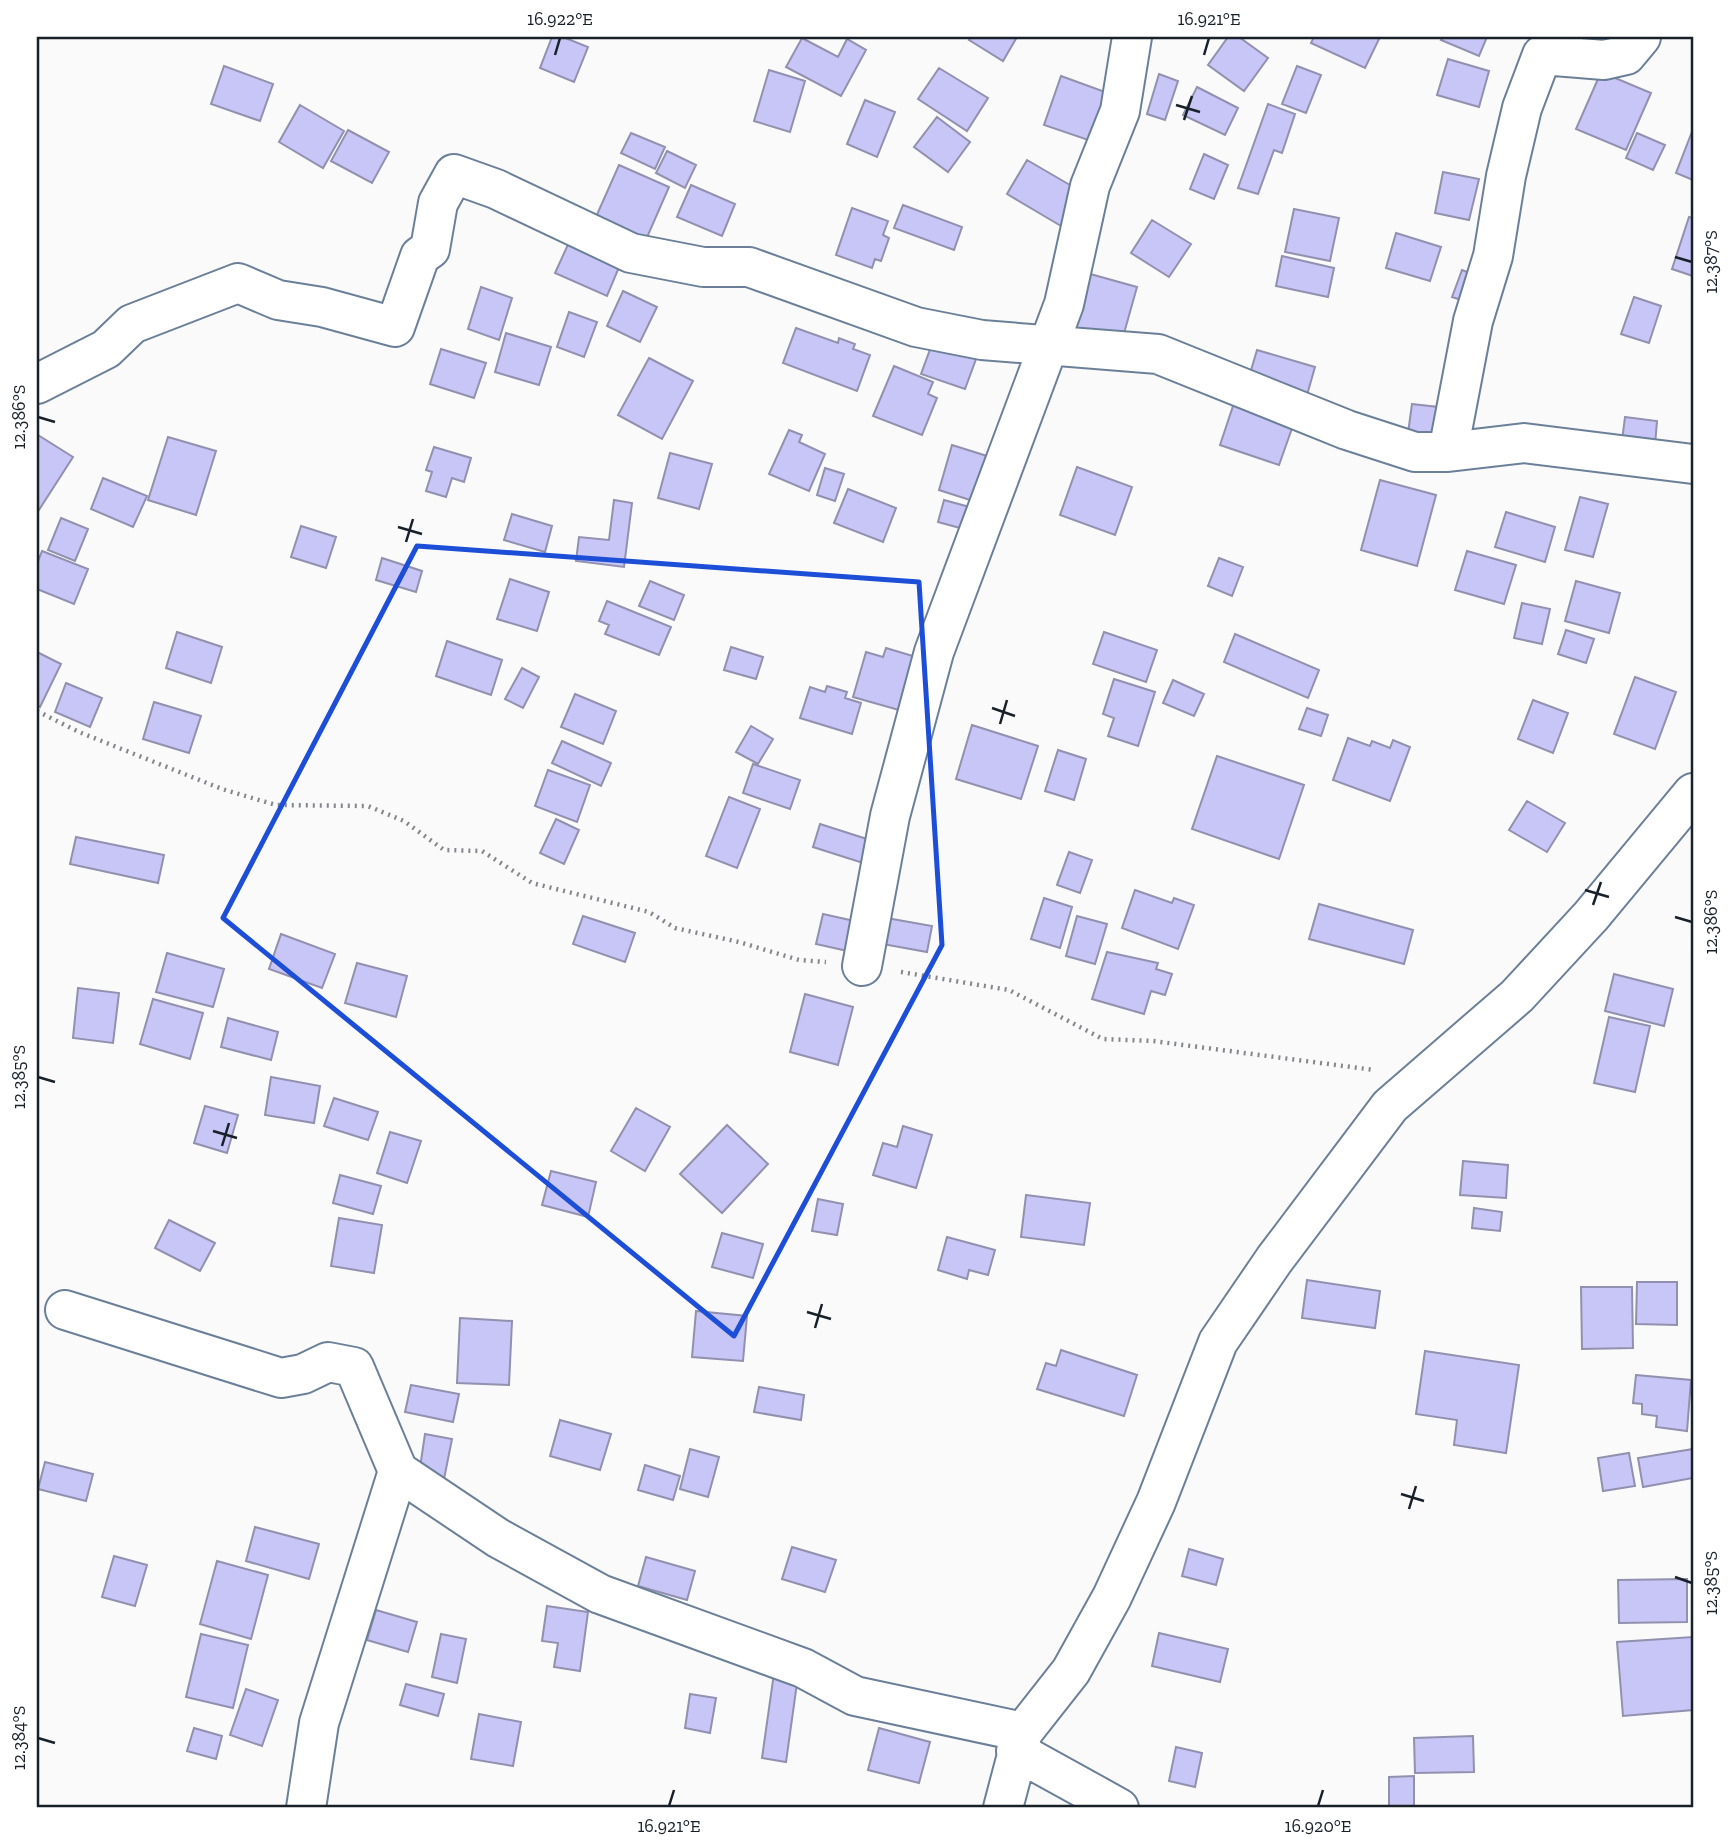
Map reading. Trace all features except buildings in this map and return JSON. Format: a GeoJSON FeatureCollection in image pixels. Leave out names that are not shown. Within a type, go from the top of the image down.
{"type":"FeatureCollection","features":[{"type":"Feature","properties":{"kind":"street"},"geometry":{"type":"LineString","coordinates":[[862,966],[890,816],[934,652],[1065,304],[1090,186],[1120,111],[1132,37]]}},
{"type":"Feature","properties":{"kind":"street"},"geometry":{"type":"LineString","coordinates":[[1448,452],[1473,321],[1493,256],[1522,108],[1542,54],[1604,60],[1626,55],[1640,37]]}},
{"type":"Feature","properties":{"kind":"street"},"geometry":{"type":"LineString","coordinates":[[37,384],[106,349],[132,324],[237,283],[278,300],[322,307],[395,327],[420,256],[430,249],[439,203],[454,174],[496,189],[631,253],[703,267],[749,267],[916,327],[982,340],[1158,354],[1415,452],[1448,452],[1524,443],[1693,464]]}},
{"type":"Feature","properties":{"kind":"street"},"geometry":{"type":"LineString","coordinates":[[1003,1808],[1019,1742],[1070,1671],[1112,1597],[1156,1502],[1218,1342],[1274,1260],[1390,1106],[1517,996],[1591,916],[1693,793]]}},
{"type":"Feature","properties":{"kind":"street"},"geometry":{"type":"LineString","coordinates":[[65,1310],[281,1378],[303,1374],[328,1362],[354,1367],[398,1471],[498,1538],[600,1594],[803,1668],[855,1696],[1019,1742],[1119,1808]]}},
{"type":"Feature","properties":{"kind":"street"},"geometry":{"type":"LineString","coordinates":[[306,1808],[319,1723],[398,1471]]}},
{"type":"Feature","properties":{"kind":"path"},"geometry":{"type":"LineString","coordinates":[[37,711],[79,732],[222,789],[276,805],[369,806],[404,821],[444,850],[482,851],[532,883],[649,912],[675,929],[739,942],[799,960],[862,966],[1009,990],[1103,1039],[1153,1041],[1387,1072],[1437,1064]]}},
{"type":"Feature","properties":{"kind":"highlighted area"},"geometry":{"type":"Polygon","coordinates":[[[417,546],[919,582],[942,945],[734,1336],[223,918],[417,546]]]}}]}
